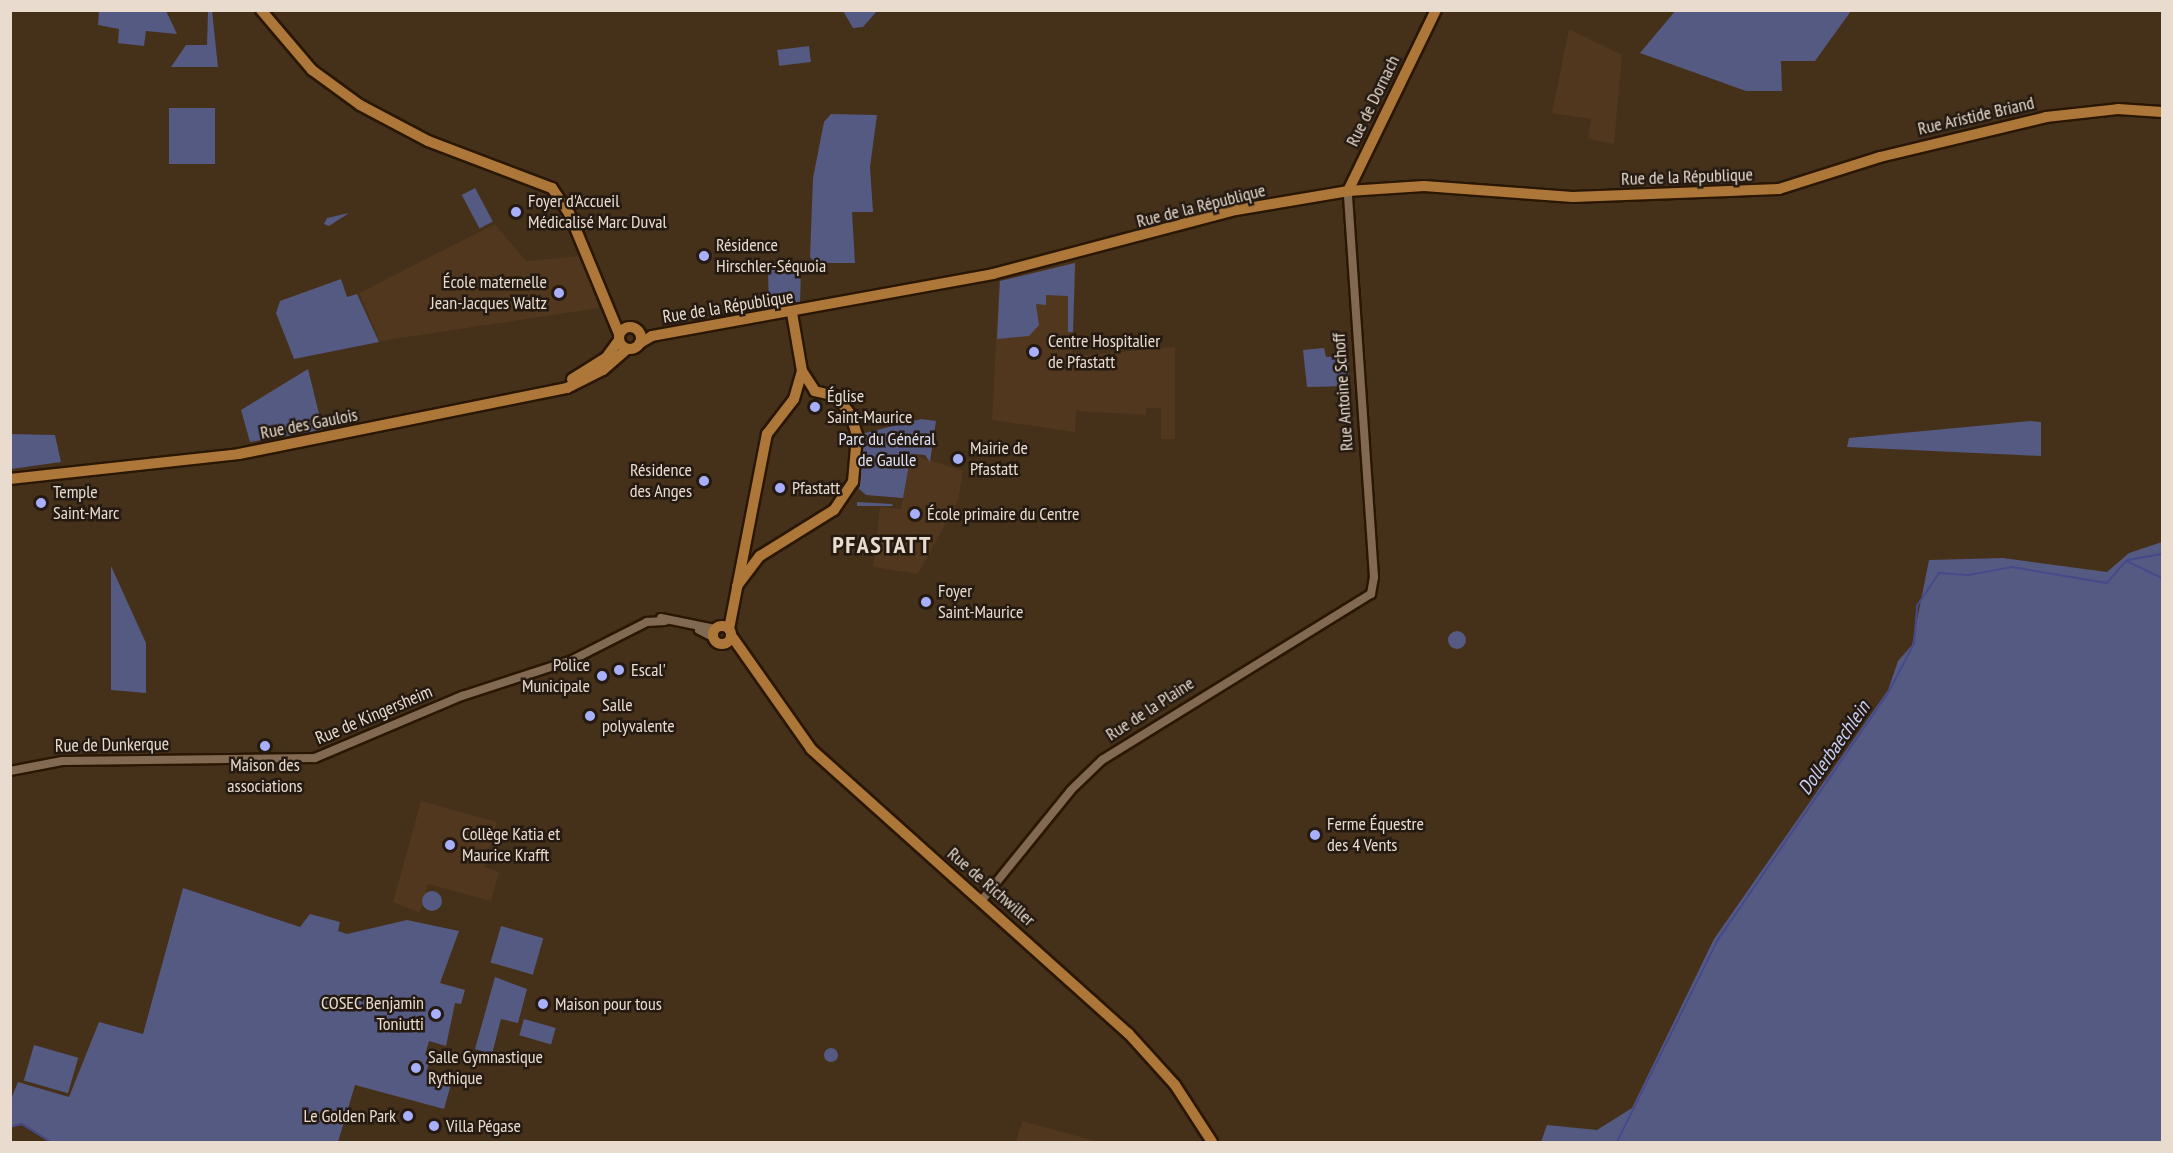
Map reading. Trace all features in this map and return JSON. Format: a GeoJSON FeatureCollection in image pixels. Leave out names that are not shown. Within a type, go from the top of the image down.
{"type":"FeatureCollection","features":[{"type":"Feature","properties":{"kind":"main road","name":"Rue de la République"},"geometry":{"type":"LineString","coordinates":[[261,10],[312,70],[360,105],[428,141],[552,188],[569,213],[604,302],[626,333],[652,336],[804,311],[1035,265],[1236,210],[1348,192],[1424,186],[1592,197],[1802,185]]}},
{"type":"Feature","properties":{"kind":"main road","name":"Rue de Dornach"},"geometry":{"type":"LineString","coordinates":[[1348,192],[1436,10]]}},
{"type":"Feature","properties":{"kind":"main road","name":"Rue de Dornach"},"geometry":{"type":"LineString","coordinates":[[1428,26],[1445,10]]}},
{"type":"Feature","properties":{"kind":"main road","name":"Rue Aristide Briand"},"geometry":{"type":"LineString","coordinates":[[1802,185],[1880,157],[2046,117],[2118,109],[2163,112]]}},
{"type":"Feature","properties":{"kind":"main road"},"geometry":{"type":"LineString","coordinates":[[799,335],[804,311]]}},
{"type":"Feature","properties":{"kind":"main road"},"geometry":{"type":"LineString","coordinates":[[723,633],[731,613],[737,587],[767,434],[794,399],[801,371],[799,335],[792,313]]}},
{"type":"Feature","properties":{"kind":"main road"},"geometry":{"type":"LineString","coordinates":[[626,333],[640,343]]}},
{"type":"Feature","properties":{"kind":"main road"},"geometry":{"type":"LineString","coordinates":[[626,333],[627,349]]}},
{"type":"Feature","properties":{"kind":"main road","name":"Rue des Gaulois"},"geometry":{"type":"LineString","coordinates":[[545,392],[596,366],[626,333]]}},
{"type":"Feature","properties":{"kind":"main road","name":"Rue de la République"},"geometry":{"type":"LineString","coordinates":[[627,349],[652,336]]}},
{"type":"Feature","properties":{"kind":"main road","name":"Rue des Gaulois"},"geometry":{"type":"LineString","coordinates":[[10,479],[78,474],[297,444],[545,392],[591,378],[627,349]]}},
{"type":"Feature","properties":{"kind":"main road"},"geometry":{"type":"LineString","coordinates":[[737,587],[767,551],[834,510],[853,482],[857,435],[851,415],[836,396],[815,391],[801,371]]}},
{"type":"Feature","properties":{"kind":"main road","name":"Rue de Richwiller"},"geometry":{"type":"LineString","coordinates":[[723,633],[745,659],[811,749],[982,900],[1145,1049],[1212,1143]]}},
{"type":"Feature","properties":{"kind":"street","name":"Rue Antoine Schoff"},"geometry":{"type":"LineString","coordinates":[[1348,192],[1373,590]]}},
{"type":"Feature","properties":{"kind":"street","name":"Rue de la Plaine"},"geometry":{"type":"LineString","coordinates":[[982,900],[1071,790],[1102,760],[1373,590]]}},
{"type":"Feature","properties":{"kind":"street","name":"Rue de Kingersheim"},"geometry":{"type":"LineString","coordinates":[[215,761],[281,762],[321,756],[571,658],[645,621],[665,621],[723,633]]}},
{"type":"Feature","properties":{"kind":"street","name":"Rue de Dunkerque"},"geometry":{"type":"LineString","coordinates":[[10,771],[62,761],[215,761]]}},
{"type":"Feature","properties":{"kind":"shaded area"},"geometry":{"type":"Polygon","coordinates":[[[1569,29],[1622,55],[1614,144],[1588,139],[1591,119],[1552,113],[1569,29]]]}},
{"type":"Feature","properties":{"kind":"shaded area"},"geometry":{"type":"Polygon","coordinates":[[[495,224],[526,261],[581,256],[599,308],[380,341],[359,293],[495,224]]]}},
{"type":"Feature","properties":{"kind":"shaded area","name":"Centre Hospitalier de Pfastatt"},"geometry":{"type":"Polygon","coordinates":[[[1076,262],[1072,356],[1175,347],[1175,439],[1161,439],[1161,408],[1146,408],[1146,415],[1076,411],[1075,432],[992,420],[999,281],[1076,262]]]}},
{"type":"Feature","properties":{"kind":"shaded area","name":"École primaire du Centre"},"geometry":{"type":"Polygon","coordinates":[[[911,454],[963,471],[958,501],[918,574],[873,567],[880,507],[901,509],[911,454]]]}},
{"type":"Feature","properties":{"kind":"shaded area","name":"Collège Katia et Maurice Krafft"},"geometry":{"type":"Polygon","coordinates":[[[421,801],[497,822],[484,867],[499,872],[491,901],[428,884],[420,913],[393,902],[421,801]]]}},
{"type":"Feature","properties":{"kind":"shaded area"},"geometry":{"type":"Polygon","coordinates":[[[1022,1121],[1099,1142],[1016,1142],[1022,1121]]]}},
{"type":"Feature","properties":{"kind":"green space"},"geometry":{"type":"Polygon","coordinates":[[[1676,10],[1851,11],[1815,61],[1781,61],[1782,91],[1746,91],[1640,53],[1676,10]]]}},
{"type":"Feature","properties":{"kind":"green space"},"geometry":{"type":"Polygon","coordinates":[[[99,11],[166,11],[177,34],[146,31],[144,46],[118,43],[119,29],[98,25],[99,11]]]}},
{"type":"Feature","properties":{"kind":"green space"},"geometry":{"type":"Polygon","coordinates":[[[208,11],[212,11],[218,67],[171,67],[186,45],[207,45],[208,11]]]}},
{"type":"Feature","properties":{"kind":"green space"},"geometry":{"type":"Polygon","coordinates":[[[843,11],[877,11],[863,27],[853,28],[843,11]]]}},
{"type":"Feature","properties":{"kind":"green space"},"geometry":{"type":"Polygon","coordinates":[[[809,46],[811,62],[779,66],[777,50],[809,46]]]}},
{"type":"Feature","properties":{"kind":"green space"},"geometry":{"type":"Polygon","coordinates":[[[169,108],[215,108],[215,164],[169,164],[169,108]]]}},
{"type":"Feature","properties":{"kind":"green space"},"geometry":{"type":"Polygon","coordinates":[[[831,114],[877,115],[870,167],[873,212],[852,212],[855,263],[815,263],[810,257],[813,178],[824,122],[831,114]]]}},
{"type":"Feature","properties":{"kind":"green space"},"geometry":{"type":"Polygon","coordinates":[[[475,188],[493,222],[480,229],[462,195],[475,188]]]}},
{"type":"Feature","properties":{"kind":"green space"},"geometry":{"type":"Polygon","coordinates":[[[349,213],[329,226],[324,224],[327,218],[349,213]]]}},
{"type":"Feature","properties":{"kind":"green space"},"geometry":{"type":"Polygon","coordinates":[[[1075,263],[1073,332],[1068,332],[1068,296],[1046,295],[1046,305],[1036,304],[1039,325],[1029,336],[997,339],[1000,281],[1075,263]]]}},
{"type":"Feature","properties":{"kind":"green space"},"geometry":{"type":"Polygon","coordinates":[[[801,269],[800,303],[769,308],[768,270],[801,269]]]}},
{"type":"Feature","properties":{"kind":"green space"},"geometry":{"type":"Polygon","coordinates":[[[341,279],[347,297],[357,294],[379,342],[294,359],[276,313],[280,301],[341,279]]]}},
{"type":"Feature","properties":{"kind":"green space"},"geometry":{"type":"Polygon","coordinates":[[[1324,348],[1326,357],[1348,356],[1349,386],[1307,387],[1303,350],[1324,348]]]}},
{"type":"Feature","properties":{"kind":"green space"},"geometry":{"type":"Polygon","coordinates":[[[308,369],[323,430],[250,442],[241,410],[308,369]]]}},
{"type":"Feature","properties":{"kind":"green space","name":"Parc du Général de Gaulle"},"geometry":{"type":"Polygon","coordinates":[[[921,419],[936,421],[930,462],[925,455],[911,454],[903,498],[866,495],[859,489],[865,433],[921,419]]]}},
{"type":"Feature","properties":{"kind":"green space"},"geometry":{"type":"Polygon","coordinates":[[[2030,421],[2041,422],[2041,456],[1847,447],[1849,438],[2030,421]]]}},
{"type":"Feature","properties":{"kind":"green space"},"geometry":{"type":"Polygon","coordinates":[[[11,434],[55,435],[61,462],[11,469],[11,434]]]}},
{"type":"Feature","properties":{"kind":"green space"},"geometry":{"type":"Polygon","coordinates":[[[857,502],[892,504],[893,506],[857,506],[857,502]]]}},
{"type":"Feature","properties":{"kind":"green space"},"geometry":{"type":"Polygon","coordinates":[[[2162,542],[2162,1142],[1541,1142],[1547,1125],[1597,1130],[1632,1108],[1714,939],[1888,690],[1898,661],[1912,645],[1929,560],[2003,558],[2107,572],[2129,553],[2162,542]]]}},
{"type":"Feature","properties":{"kind":"green space"},"geometry":{"type":"Polygon","coordinates":[[[111,566],[146,643],[146,693],[111,690],[111,566]]]}},
{"type":"Feature","properties":{"kind":"green space"},"geometry":{"type":"Polygon","coordinates":[[[1457,631],[1463,634],[1466,640],[1463,646],[1457,649],[1451,646],[1448,640],[1451,634],[1457,631]]]}},
{"type":"Feature","properties":{"kind":"green space"},"geometry":{"type":"Polygon","coordinates":[[[183,888],[300,927],[310,914],[340,922],[338,931],[347,934],[407,920],[459,931],[440,983],[465,990],[461,1004],[455,1003],[446,1046],[429,1041],[425,1055],[431,1057],[427,1070],[453,1077],[444,1109],[355,1085],[338,1142],[52,1142],[22,1123],[11,1126],[11,1099],[18,1082],[69,1097],[99,1022],[143,1034],[183,888]]]}},
{"type":"Feature","properties":{"kind":"green space"},"geometry":{"type":"Polygon","coordinates":[[[432,891],[439,894],[442,901],[439,908],[432,911],[425,908],[422,901],[425,894],[432,891]]]}},
{"type":"Feature","properties":{"kind":"green space"},"geometry":{"type":"Polygon","coordinates":[[[501,926],[543,938],[533,975],[491,963],[501,926]]]}},
{"type":"Feature","properties":{"kind":"green space"},"geometry":{"type":"Polygon","coordinates":[[[495,977],[527,989],[518,1023],[501,1019],[492,1054],[475,1049],[495,977]]]}},
{"type":"Feature","properties":{"kind":"green space"},"geometry":{"type":"Polygon","coordinates":[[[524,1019],[556,1028],[551,1044],[519,1035],[524,1019]]]}},
{"type":"Feature","properties":{"kind":"green space"},"geometry":{"type":"Polygon","coordinates":[[[34,1045],[78,1058],[68,1093],[24,1081],[34,1045]]]}},
{"type":"Feature","properties":{"kind":"green space"},"geometry":{"type":"Polygon","coordinates":[[[828,1048],[834,1048],[838,1055],[834,1062],[828,1062],[824,1058],[824,1052],[828,1048]]]}},
{"type":"Feature","properties":{"kind":"waterway"},"geometry":{"type":"LineString","coordinates":[[2128,560],[2162,554]]}},
{"type":"Feature","properties":{"kind":"waterway","name":"Dollerbaechlein"},"geometry":{"type":"LineString","coordinates":[[1617,1142],[1717,941],[1887,695],[1914,644],[1917,606],[1939,573],[1969,575],[2012,567],[2107,583],[2126,561]]}},
{"type":"Feature","properties":{"kind":"waterway","name":"Dollerbaechlein"},"geometry":{"type":"LineString","coordinates":[[2127,561],[2162,578]]}},
{"type":"Feature","properties":{"kind":"waterway","name":"Dollerbaechlein"},"geometry":{"type":"LineString","coordinates":[[10,1127],[22,1124],[51,1142]]}},
{"type":"Feature","properties":{"kind":"place","name":"Foyer d'Accueil Médicalisé Marc Duval"},"geometry":{"type":"Point","coordinates":[516,212]}},
{"type":"Feature","properties":{"kind":"place","name":"Résidence Hirschler-Séquoia"},"geometry":{"type":"Point","coordinates":[704,256]}},
{"type":"Feature","properties":{"kind":"place","name":"École maternelle Jean-Jacques Waltz"},"geometry":{"type":"Point","coordinates":[559,293]}},
{"type":"Feature","properties":{"kind":"place","name":"Centre Hospitalier de Pfastatt"},"geometry":{"type":"Point","coordinates":[1034,352]}},
{"type":"Feature","properties":{"kind":"place","name":"Église Saint-Maurice"},"geometry":{"type":"Point","coordinates":[815,407]}},
{"type":"Feature","properties":{"kind":"place","name":"Mairie de Pfastatt"},"geometry":{"type":"Point","coordinates":[958,459]}},
{"type":"Feature","properties":{"kind":"place","name":"Résidence des Anges"},"geometry":{"type":"Point","coordinates":[704,481]}},
{"type":"Feature","properties":{"kind":"place","name":"Pfastatt"},"geometry":{"type":"Point","coordinates":[780,488]}},
{"type":"Feature","properties":{"kind":"place","name":"Temple Saint-Marc"},"geometry":{"type":"Point","coordinates":[41,503]}},
{"type":"Feature","properties":{"kind":"place","name":"École primaire du Centre"},"geometry":{"type":"Point","coordinates":[915,514]}},
{"type":"Feature","properties":{"kind":"place","name":"Foyer Saint-Maurice"},"geometry":{"type":"Point","coordinates":[926,602]}},
{"type":"Feature","properties":{"kind":"place","name":"Escal'"},"geometry":{"type":"Point","coordinates":[619,670]}},
{"type":"Feature","properties":{"kind":"place","name":"Police Municipale"},"geometry":{"type":"Point","coordinates":[602,676]}},
{"type":"Feature","properties":{"kind":"place","name":"Salle polyvalente"},"geometry":{"type":"Point","coordinates":[590,716]}},
{"type":"Feature","properties":{"kind":"place","name":"Maison des associations"},"geometry":{"type":"Point","coordinates":[265,746]}},
{"type":"Feature","properties":{"kind":"place","name":"Ferme Équestre des 4 Vents"},"geometry":{"type":"Point","coordinates":[1315,835]}},
{"type":"Feature","properties":{"kind":"place","name":"Collège Katia et Maurice Krafft"},"geometry":{"type":"Point","coordinates":[450,845]}},
{"type":"Feature","properties":{"kind":"place","name":"Maison pour tous"},"geometry":{"type":"Point","coordinates":[543,1004]}},
{"type":"Feature","properties":{"kind":"place","name":"COSEC Benjamin Toniutti"},"geometry":{"type":"Point","coordinates":[436,1014]}},
{"type":"Feature","properties":{"kind":"place","name":"Salle Gymnastique Rythique"},"geometry":{"type":"Point","coordinates":[416,1068]}},
{"type":"Feature","properties":{"kind":"place","name":"Le Golden Park"},"geometry":{"type":"Point","coordinates":[408,1116]}},
{"type":"Feature","properties":{"kind":"place","name":"Villa Pégase"},"geometry":{"type":"Point","coordinates":[434,1126]}},
{"type":"Feature","properties":{"kind":"district","name":"PFASTATT"},"geometry":{"type":"Point","coordinates":[882,545]}}]}
